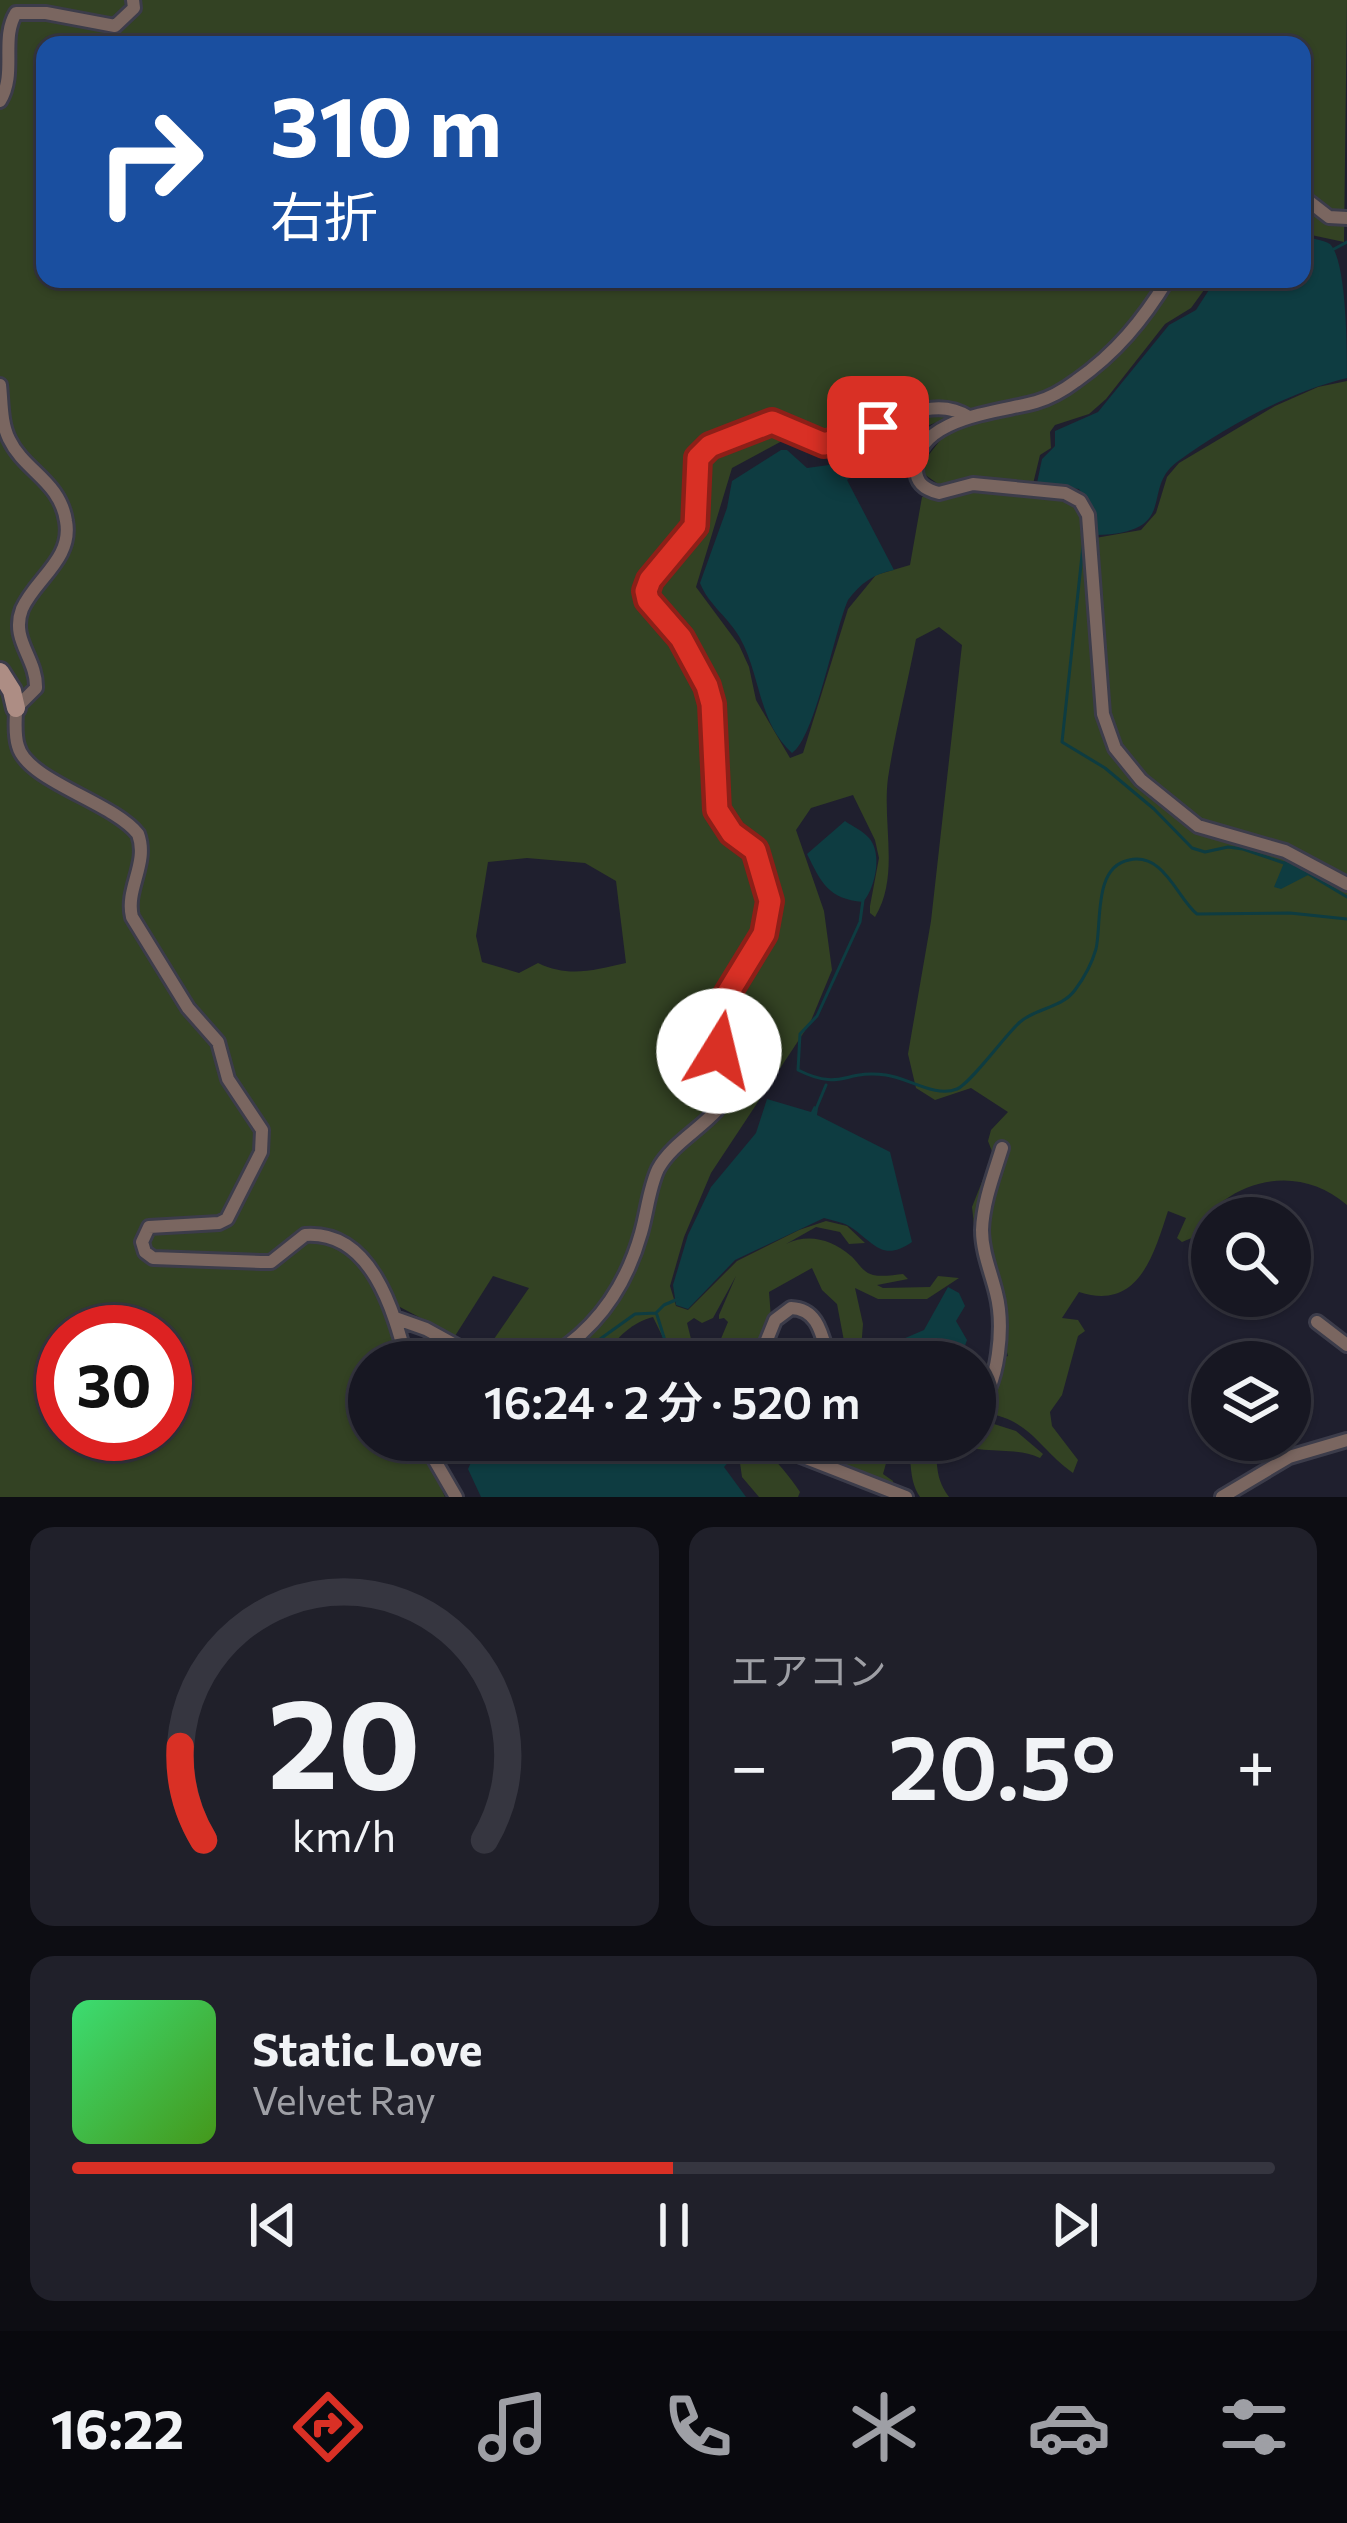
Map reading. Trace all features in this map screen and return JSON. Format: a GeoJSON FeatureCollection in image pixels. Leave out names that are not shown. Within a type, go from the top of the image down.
{"type":"FeatureCollection","features":[{"type":"Feature","properties":{"kind":"street"},"geometry":{"type":"LineString","coordinates":[[0,100],[10,76],[10,22],[16,13],[46,13],[116,26],[134,8],[133,0]]}},
{"type":"Feature","properties":{"kind":"street"},"geometry":{"type":"LineString","coordinates":[[1311,203],[1328,217],[1347,218]]}},
{"type":"Feature","properties":{"kind":"street"},"geometry":{"type":"LineString","coordinates":[[1162,288],[1123,343],[1073,383],[1034,403],[969,417],[944,428],[925,445],[916,475],[921,485],[939,493],[973,484],[1065,493],[1080,501],[1088,515],[1103,714],[1127,766],[1198,826],[1285,850],[1347,884]]}},
{"type":"Feature","properties":{"kind":"street"},"geometry":{"type":"LineString","coordinates":[[0,385],[10,443],[52,484],[67,521],[57,562],[22,610],[17,631],[32,663],[36,688],[16,708]]}},
{"type":"Feature","properties":{"kind":"street"},"geometry":{"type":"LineString","coordinates":[[574,1341],[616,1294],[664,1159],[717,1110],[721,1097],[717,1014],[764,934],[769,916],[760,860],[747,842],[732,833],[717,810],[707,686],[681,638],[648,600],[646,591],[695,526],[698,458],[710,446],[772,422],[824,444],[928,409],[959,410],[969,417]]}},
{"type":"Feature","properties":{"kind":"street"},"geometry":{"type":"LineString","coordinates":[[0,672],[12,691],[23,757],[117,814],[138,834],[142,860],[130,903],[132,917],[195,1018],[218,1042],[228,1079],[262,1130],[261,1152],[227,1219],[149,1227],[142,1242],[145,1252],[152,1258],[271,1262],[296,1238],[325,1236],[352,1248],[368,1264],[401,1341]]}},
{"type":"Feature","properties":{"kind":"street"},"geometry":{"type":"LineString","coordinates":[[996,1356],[998,1297],[982,1233],[1002,1148]]}},
{"type":"Feature","properties":{"kind":"street"},"geometry":{"type":"LineString","coordinates":[[766,1341],[775,1320],[791,1307],[805,1308],[814,1316],[823,1341]]}},
{"type":"Feature","properties":{"kind":"street"},"geometry":{"type":"LineString","coordinates":[[395,1318],[448,1341]]}},
{"type":"Feature","properties":{"kind":"street"},"geometry":{"type":"LineString","coordinates":[[1317,1322],[1347,1345]]}},
{"type":"Feature","properties":{"kind":"street"},"geometry":{"type":"LineString","coordinates":[[1222,1497],[1289,1457],[1347,1440]]}},
{"type":"Feature","properties":{"kind":"street"},"geometry":{"type":"LineString","coordinates":[[435,1461],[456,1497]]}},
{"type":"Feature","properties":{"kind":"street"},"geometry":{"type":"LineString","coordinates":[[814,1461],[906,1497]]}},
{"type":"Feature","properties":{"kind":"shaded area"},"geometry":{"type":"Polygon","coordinates":[[[0,0],[1347,0],[1344,242],[1311,235],[1311,36],[36,36],[36,288],[1205,288],[1191,308],[1165,324],[1106,399],[1089,414],[1055,425],[1050,432],[1051,448],[1040,455],[1033,484],[970,476],[941,486],[924,474],[924,461],[945,434],[937,422],[895,439],[860,428],[833,438],[810,426],[732,468],[696,587],[739,645],[756,700],[790,758],[803,753],[848,609],[876,575],[910,565],[922,497],[978,489],[1040,494],[1078,506],[1084,540],[1141,530],[1156,513],[1167,477],[1179,463],[1275,406],[1318,387],[1347,381],[1347,1205],[1318,1187],[1286,1181],[1254,1185],[1230,1197],[1191,1197],[1191,1238],[1182,1242],[1177,1238],[1186,1218],[1168,1211],[1149,1262],[1129,1287],[1099,1296],[1079,1292],[1062,1318],[1078,1320],[1085,1331],[1078,1336],[1062,1395],[1050,1412],[1052,1426],[1078,1460],[1073,1473],[1022,1427],[996,1416],[996,1359],[1008,1356],[993,1339],[990,1292],[977,1252],[972,1207],[993,1154],[988,1141],[991,1130],[1008,1112],[971,1088],[935,1100],[916,1088],[908,1054],[931,921],[962,645],[939,627],[916,639],[888,778],[889,867],[875,917],[870,906],[879,858],[853,795],[811,808],[796,830],[824,911],[832,970],[810,1023],[711,1173],[670,1286],[676,1306],[688,1310],[737,1261],[826,1221],[847,1226],[865,1243],[849,1244],[840,1232],[816,1227],[786,1244],[811,1238],[827,1242],[869,1274],[903,1274],[908,1279],[877,1285],[883,1288],[930,1287],[938,1276],[959,1278],[927,1299],[878,1299],[855,1288],[862,1341],[844,1341],[837,1304],[822,1290],[812,1268],[769,1292],[771,1318],[757,1341],[720,1341],[728,1322],[719,1315],[736,1276],[713,1318],[687,1323],[690,1341],[665,1341],[653,1317],[617,1341],[493,1341],[529,1288],[493,1276],[455,1336],[398,1306],[390,1310],[395,1341],[348,1341],[348,1461],[429,1461],[445,1497],[0,1497],[0,0]],[[527,858],[488,862],[476,936],[482,962],[519,973],[538,963],[571,971],[626,963],[616,881],[585,863],[527,858]]]}},
{"type":"Feature","properties":{"kind":"shaded area"},"geometry":{"type":"Polygon","coordinates":[[[1311,238],[1330,244],[1340,268],[1345,307],[1347,378],[1280,401],[1217,435],[1166,473],[1149,518],[1139,527],[1096,535],[1093,511],[1079,489],[1037,483],[1042,459],[1055,446],[1055,431],[1098,412],[1169,325],[1196,310],[1210,288],[1311,288],[1311,238]]]}},
{"type":"Feature","properties":{"kind":"shaded area"},"geometry":{"type":"Polygon","coordinates":[[[913,428],[847,480],[894,570],[868,580],[848,600],[816,706],[792,753],[772,727],[740,638],[700,583],[732,481],[781,450],[807,468],[836,464],[843,471],[913,428]]]}},
{"type":"Feature","properties":{"kind":"shaded area"},"geometry":{"type":"Polygon","coordinates":[[[845,821],[869,838],[876,853],[874,880],[863,902],[841,897],[827,887],[807,854],[845,821]]]}},
{"type":"Feature","properties":{"kind":"shaded area"},"geometry":{"type":"Polygon","coordinates":[[[1286,858],[1312,873],[1281,889],[1274,887],[1286,858]]]}},
{"type":"Feature","properties":{"kind":"shaded area"},"geometry":{"type":"Polygon","coordinates":[[[767,1099],[811,1112],[814,1106],[817,1115],[890,1152],[912,1242],[886,1251],[849,1226],[824,1218],[735,1260],[688,1309],[676,1305],[673,1285],[688,1235],[711,1187],[756,1133],[767,1099]]]}},
{"type":"Feature","properties":{"kind":"shaded area"},"geometry":{"type":"Polygon","coordinates":[[[948,1287],[959,1293],[965,1306],[956,1321],[967,1341],[898,1341],[924,1330],[948,1287]]]}},
{"type":"Feature","properties":{"kind":"shaded area"},"geometry":{"type":"Polygon","coordinates":[[[996,1425],[1016,1431],[1043,1454],[1040,1458],[996,1450],[996,1425]]]}},
{"type":"Feature","properties":{"kind":"shaded area"},"geometry":{"type":"Polygon","coordinates":[[[472,1461],[729,1461],[724,1467],[746,1497],[481,1497],[468,1469],[472,1461]]]}},
{"type":"Feature","properties":{"kind":"shaded area"},"geometry":{"type":"Polygon","coordinates":[[[740,1461],[775,1461],[800,1492],[798,1497],[759,1497],[742,1477],[740,1461]]]}},
{"type":"Feature","properties":{"kind":"shaded area"},"geometry":{"type":"Polygon","coordinates":[[[833,1461],[887,1461],[883,1474],[894,1488],[833,1461]]]}},
{"type":"Feature","properties":{"kind":"shaded area"},"geometry":{"type":"Polygon","coordinates":[[[910,1461],[937,1461],[949,1497],[920,1497],[910,1461]]]}},
{"type":"Feature","properties":{"kind":"waterway"},"geometry":{"type":"LineString","coordinates":[[1334,249],[1347,242]]}},
{"type":"Feature","properties":{"kind":"waterway"},"geometry":{"type":"LineString","coordinates":[[1083,546],[1062,742],[1105,768],[1192,848],[1205,852],[1243,849],[1284,863]]}},
{"type":"Feature","properties":{"kind":"waterway"},"geometry":{"type":"LineString","coordinates":[[863,900],[860,922],[817,1016],[800,1034],[798,1070],[834,1080],[886,1075],[940,1091],[963,1085],[1020,1022],[1075,990],[1094,954],[1104,884],[1117,865],[1141,859],[1152,863],[1197,914],[1290,913],[1347,919]]}},
{"type":"Feature","properties":{"kind":"waterway"},"geometry":{"type":"LineString","coordinates":[[1307,873],[1347,897]]}},
{"type":"Feature","properties":{"kind":"waterway"},"geometry":{"type":"LineString","coordinates":[[816,1109],[826,1085]]}},
{"type":"Feature","properties":{"kind":"waterway"},"geometry":{"type":"LineString","coordinates":[[597,1341],[635,1314],[656,1313],[678,1299]]}},
{"type":"Feature","properties":{"kind":"waterway"},"geometry":{"type":"LineString","coordinates":[[657,1315],[665,1341]]}},
{"type":"Feature","properties":{"kind":"route"},"geometry":{"type":"LineString","coordinates":[[719,1051],[717,1014],[764,934],[770,901],[755,850],[732,833],[717,810],[707,686],[681,638],[654,609],[646,591],[695,526],[698,458],[710,446],[772,422],[824,444],[878,427]]}}]}
